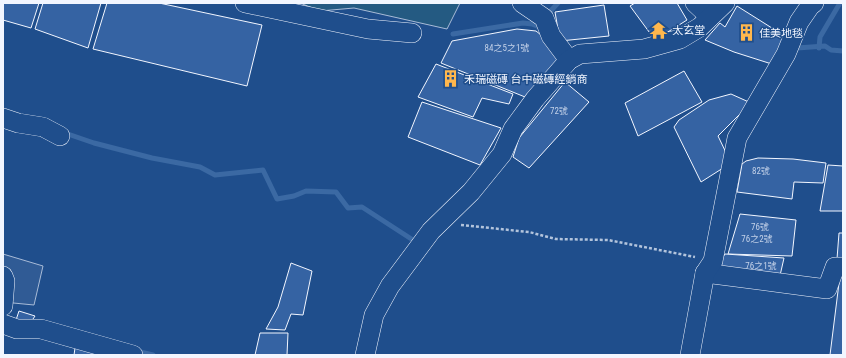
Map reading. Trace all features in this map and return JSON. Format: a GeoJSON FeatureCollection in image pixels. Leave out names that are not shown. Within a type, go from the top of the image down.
{"type":"FeatureCollection","features":[{"type":"Feature","properties":{"kind":"street"},"geometry":{"type":"LineString","coordinates":[[245,3],[368,29],[412,33]]}},
{"type":"Feature","properties":{"kind":"street"},"geometry":{"type":"LineString","coordinates":[[522,3],[544,18],[552,36],[569,60]]}},
{"type":"Feature","properties":{"kind":"street"},"geometry":{"type":"LineString","coordinates":[[695,3],[710,18]]}},
{"type":"Feature","properties":{"kind":"street"},"geometry":{"type":"LineString","coordinates":[[365,355],[374,315],[390,286],[431,231],[471,192],[502,154],[513,129],[535,99],[569,60],[580,54],[644,49],[680,39],[700,27],[725,3]]}},
{"type":"Feature","properties":{"kind":"street"},"geometry":{"type":"LineString","coordinates":[[690,355],[737,138],[786,54],[799,22],[810,6],[814,3]]}},
{"type":"Feature","properties":{"kind":"street"},"geometry":{"type":"LineString","coordinates":[[3,118],[18,123],[43,127],[60,136]]}},
{"type":"Feature","properties":{"kind":"street"},"geometry":{"type":"LineString","coordinates":[[709,267],[827,289],[835,267],[843,267]]}},
{"type":"Feature","properties":{"kind":"street"},"geometry":{"type":"LineString","coordinates":[[3,276],[5,281],[3,306]]}},
{"type":"Feature","properties":{"kind":"street"},"geometry":{"type":"LineString","coordinates":[[3,324],[17,329],[41,329],[133,355]]}},
{"type":"Feature","properties":{"kind":"path"},"geometry":{"type":"LineString","coordinates":[[442,219],[456,225],[530,232],[556,239],[608,240],[709,267]]}},
{"type":"Feature","properties":{"kind":"shaded area"},"geometry":{"type":"Polygon","coordinates":[[[300,3],[460,3],[447,29],[354,8],[320,11],[300,3]]]}},
{"type":"Feature","properties":{"kind":"shaded area"},"geometry":{"type":"Polygon","coordinates":[[[3,254],[43,266],[34,305],[3,302],[3,254]]]}},
{"type":"Feature","properties":{"kind":"building"},"geometry":{"type":"Polygon","coordinates":[[[3,3],[39,3],[31,28],[3,20],[3,3]]]}},
{"type":"Feature","properties":{"kind":"building"},"geometry":{"type":"Polygon","coordinates":[[[43,3],[101,3],[88,48],[35,29],[43,3]]]}},
{"type":"Feature","properties":{"kind":"building"},"geometry":{"type":"Polygon","coordinates":[[[107,3],[159,3],[262,25],[247,86],[93,49],[107,3]]]}},
{"type":"Feature","properties":{"kind":"building","name":"太玄堂"},"geometry":{"type":"Polygon","coordinates":[[[635,3],[677,3],[687,20],[655,40],[630,6],[635,3]]]}},
{"type":"Feature","properties":{"kind":"building"},"geometry":{"type":"Polygon","coordinates":[[[604,5],[609,36],[560,41],[555,12],[604,5]]]}},
{"type":"Feature","properties":{"kind":"building","name":"佳美地毯"},"geometry":{"type":"Polygon","coordinates":[[[737,6],[791,40],[778,66],[734,52],[705,40],[720,23],[725,27],[737,6]]]}},
{"type":"Feature","properties":{"kind":"building"},"geometry":{"type":"Polygon","coordinates":[[[517,29],[536,31],[550,42],[559,55],[542,92],[530,99],[441,63],[452,41],[517,29]]]}},
{"type":"Feature","properties":{"kind":"building","name":"禾瑞磁磚 台中磁磚經銷商"},"geometry":{"type":"Polygon","coordinates":[[[436,64],[513,94],[509,104],[482,98],[473,117],[418,97],[436,64]]]}},
{"type":"Feature","properties":{"kind":"building"},"geometry":{"type":"Polygon","coordinates":[[[684,71],[702,102],[638,136],[625,103],[684,71]]]}},
{"type":"Feature","properties":{"kind":"building"},"geometry":{"type":"Polygon","coordinates":[[[565,82],[589,102],[529,168],[513,157],[519,138],[565,82]]]}},
{"type":"Feature","properties":{"kind":"building"},"geometry":{"type":"Polygon","coordinates":[[[731,94],[751,103],[718,136],[731,163],[701,182],[674,127],[679,120],[709,100],[731,94]]]}},
{"type":"Feature","properties":{"kind":"building"},"geometry":{"type":"Polygon","coordinates":[[[422,102],[501,128],[480,165],[408,137],[422,102]]]}},
{"type":"Feature","properties":{"kind":"building"},"geometry":{"type":"Polygon","coordinates":[[[758,158],[793,159],[826,163],[823,183],[794,182],[792,199],[737,192],[742,164],[746,161],[758,158]]]}},
{"type":"Feature","properties":{"kind":"building"},"geometry":{"type":"Polygon","coordinates":[[[828,165],[843,166],[843,211],[820,211],[828,165]]]}},
{"type":"Feature","properties":{"kind":"building"},"geometry":{"type":"Polygon","coordinates":[[[740,214],[796,220],[792,256],[728,254],[740,214]]]}},
{"type":"Feature","properties":{"kind":"building"},"geometry":{"type":"Polygon","coordinates":[[[839,233],[843,233],[843,260],[837,259],[839,233]]]}},
{"type":"Feature","properties":{"kind":"building"},"geometry":{"type":"Polygon","coordinates":[[[725,254],[784,258],[779,280],[718,272],[718,264],[725,254]]]}},
{"type":"Feature","properties":{"kind":"building"},"geometry":{"type":"Polygon","coordinates":[[[291,263],[312,271],[303,315],[291,314],[285,330],[266,329],[278,307],[291,263]]]}},
{"type":"Feature","properties":{"kind":"building"},"geometry":{"type":"Polygon","coordinates":[[[841,267],[843,267],[843,355],[830,355],[841,267]]]}},
{"type":"Feature","properties":{"kind":"building"},"geometry":{"type":"Polygon","coordinates":[[[19,311],[35,316],[29,325],[16,320],[19,311]]]}},
{"type":"Feature","properties":{"kind":"building"},"geometry":{"type":"Polygon","coordinates":[[[260,333],[288,333],[287,355],[255,355],[260,333]]]}},
{"type":"Feature","properties":{"kind":"building"},"geometry":{"type":"Polygon","coordinates":[[[75,348],[108,355],[74,355],[75,348]]]}},
{"type":"Feature","properties":{"kind":"waterway"},"geometry":{"type":"LineString","coordinates":[[547,15],[558,3]]}},
{"type":"Feature","properties":{"kind":"waterway"},"geometry":{"type":"LineString","coordinates":[[819,48],[820,37],[840,3]]}},
{"type":"Feature","properties":{"kind":"waterway"},"geometry":{"type":"LineString","coordinates":[[453,34],[523,23],[532,24],[542,28]]}},
{"type":"Feature","properties":{"kind":"waterway"},"geometry":{"type":"LineString","coordinates":[[797,48],[825,46],[831,50],[843,51]]}},
{"type":"Feature","properties":{"kind":"waterway"},"geometry":{"type":"LineString","coordinates":[[62,132],[94,143],[152,158],[200,167],[215,175],[263,170],[277,199],[294,196],[306,191],[336,192],[348,208],[362,207],[416,242]]}},
{"type":"Feature","properties":{"kind":"waterway"},"geometry":{"type":"LineString","coordinates":[[136,351],[153,355]]}},
{"type":"Feature","properties":{"kind":"place","name":"太玄堂"},"geometry":{"type":"Point","coordinates":[659,30]}},
{"type":"Feature","properties":{"kind":"place","name":"佳美地毯"},"geometry":{"type":"Point","coordinates":[746,33]}},
{"type":"Feature","properties":{"kind":"place","name":"禾瑞磁磚 台中磁磚經銷商"},"geometry":{"type":"Point","coordinates":[451,79]}}]}
